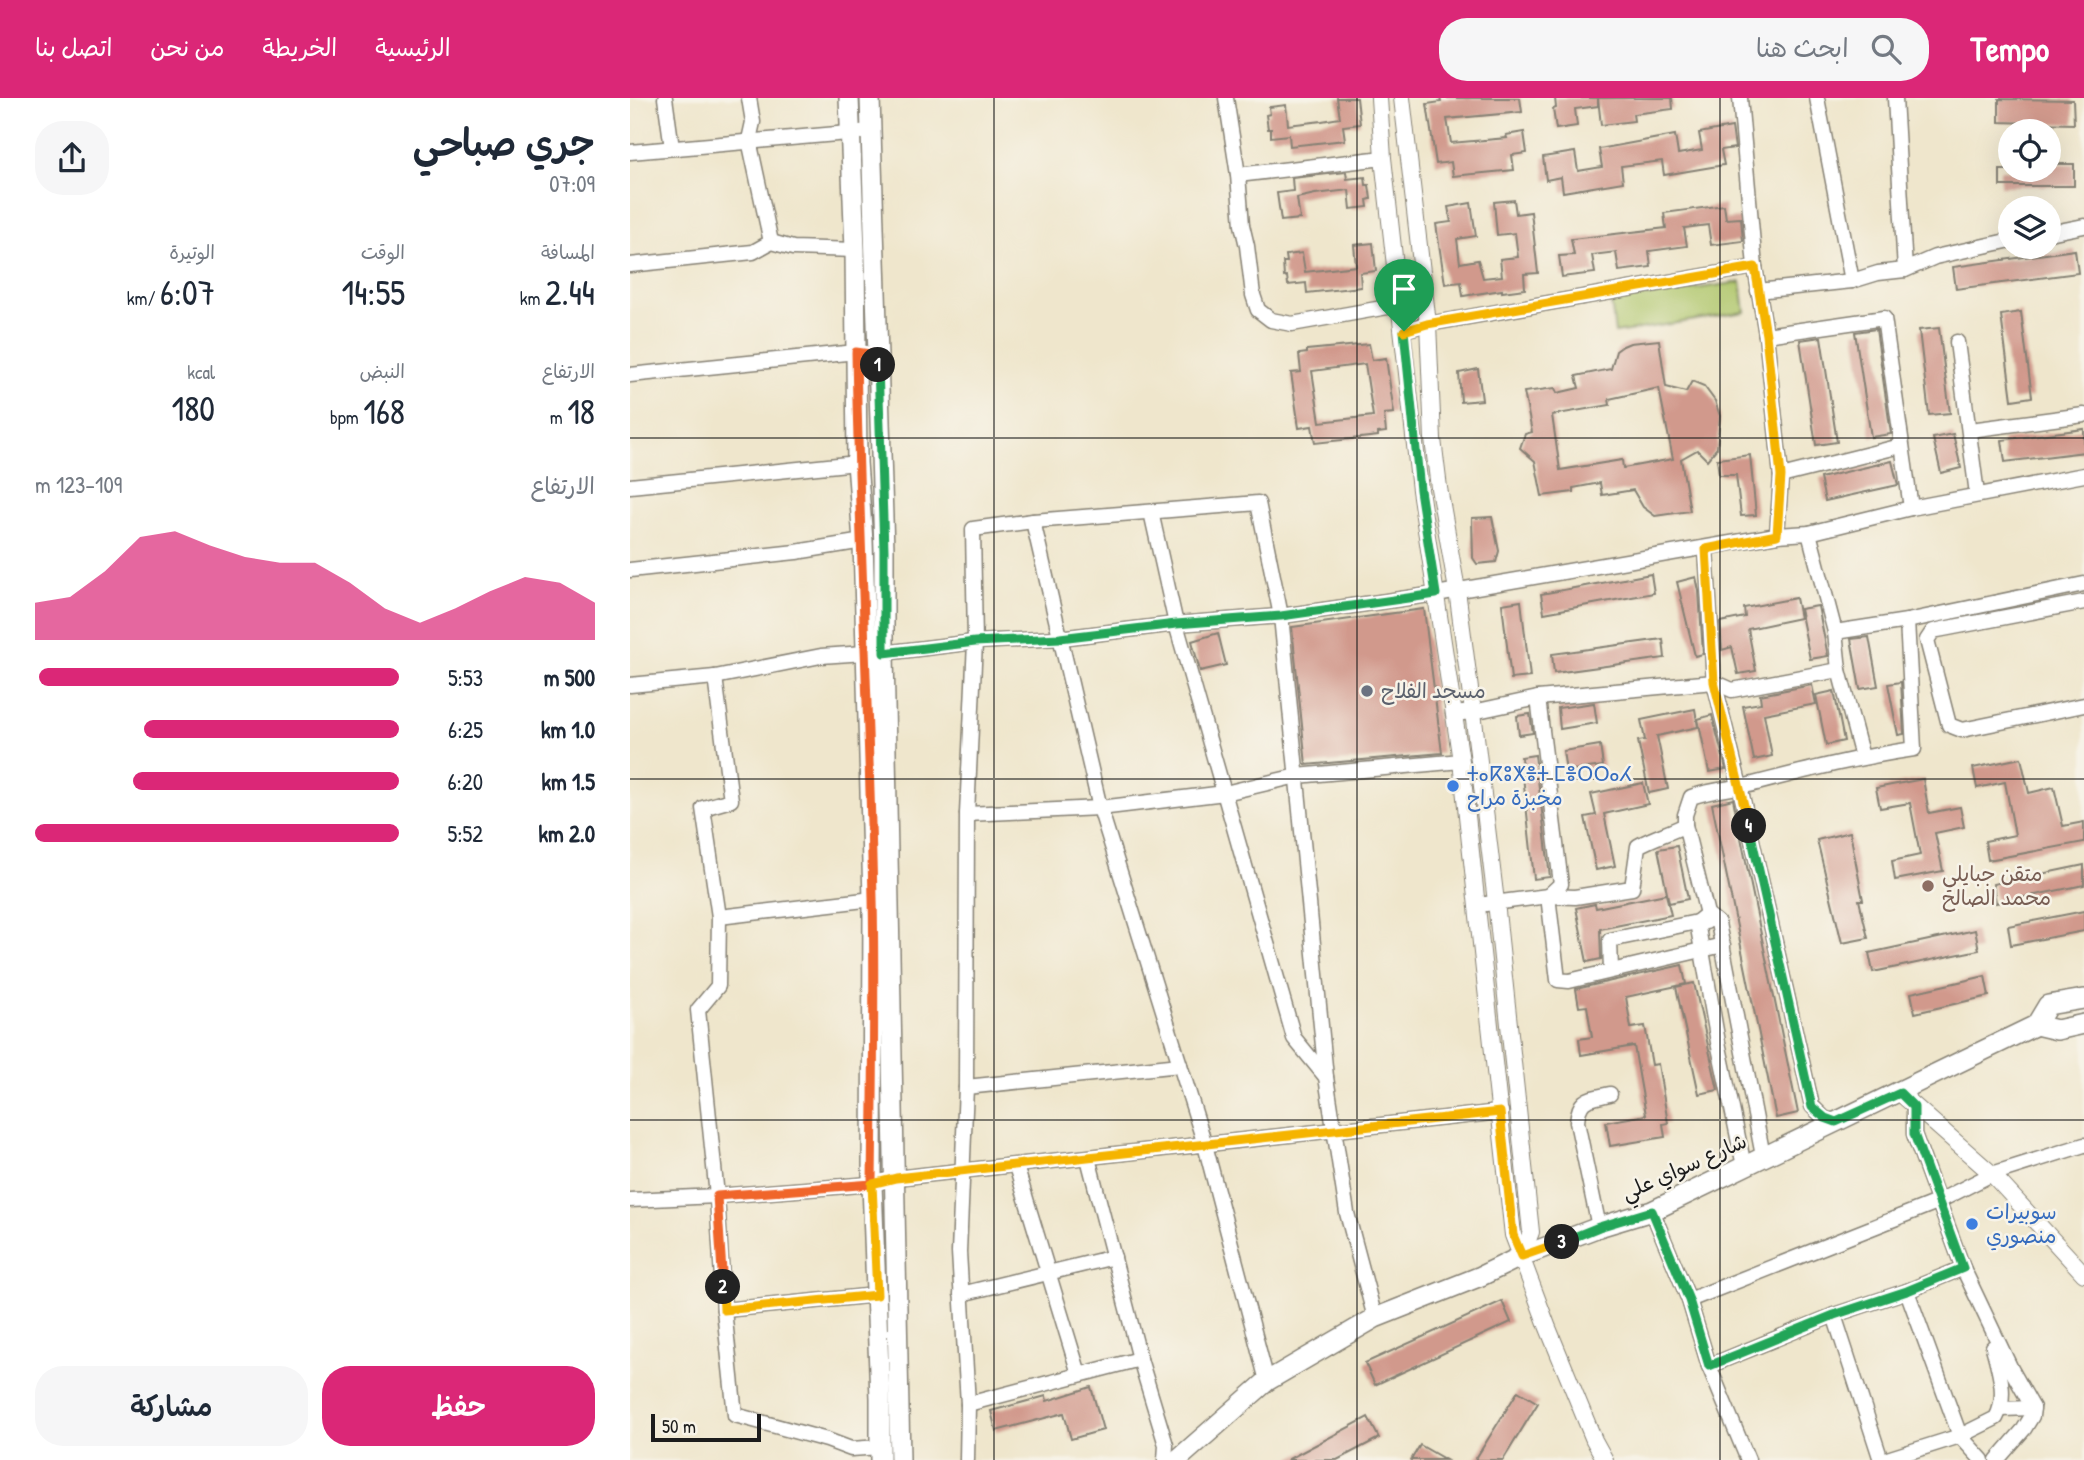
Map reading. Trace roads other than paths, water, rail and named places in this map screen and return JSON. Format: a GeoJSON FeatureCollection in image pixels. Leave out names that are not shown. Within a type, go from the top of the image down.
{"type":"FeatureCollection","features":[{"type":"Feature","properties":{"kind":"main road"},"geometry":{"type":"LineString","coordinates":[[849,98],[855,250],[857,463],[874,653],[896,1178],[900,1460]]}},
{"type":"Feature","properties":{"kind":"main road"},"geometry":{"type":"LineString","coordinates":[[870,98],[884,550],[874,653],[872,1184],[880,1454]]}},
{"type":"Feature","properties":{"kind":"main road","name":"شارع سواي علي"},"geometry":{"type":"LineString","coordinates":[[1171,1452],[1267,1381],[1375,1318],[1480,1276],[1522,1256],[1599,1227],[1652,1211],[1836,1122],[1907,1100],[2036,1025],[2048,1006],[2084,999]]}},
{"type":"Feature","properties":{"kind":"main road"},"geometry":{"type":"LineString","coordinates":[[2036,1025],[2057,1031],[2084,1024]]}},
{"type":"Feature","properties":{"kind":"street"},"geometry":{"type":"LineString","coordinates":[[665,98],[672,148]]}},
{"type":"Feature","properties":{"kind":"street"},"geometry":{"type":"LineString","coordinates":[[749,98],[753,122],[749,140],[771,243]]}},
{"type":"Feature","properties":{"kind":"street"},"geometry":{"type":"LineString","coordinates":[[1226,98],[1238,175],[1242,225],[1253,295],[1258,310],[1271,320],[1292,324],[1399,304]]}},
{"type":"Feature","properties":{"kind":"street"},"geometry":{"type":"LineString","coordinates":[[1379,98],[1383,158],[1420,490],[1461,761],[1513,1235],[1558,1353],[1605,1460]]}},
{"type":"Feature","properties":{"kind":"street"},"geometry":{"type":"LineString","coordinates":[[1402,98],[1427,324],[1433,439],[1473,712],[1531,1232],[1522,1256]]}},
{"type":"Feature","properties":{"kind":"street"},"geometry":{"type":"LineString","coordinates":[[1740,98],[1755,267],[1766,335],[1781,476],[1777,535]]}},
{"type":"Feature","properties":{"kind":"street"},"geometry":{"type":"LineString","coordinates":[[1818,98],[1852,281]]}},
{"type":"Feature","properties":{"kind":"street"},"geometry":{"type":"LineString","coordinates":[[1895,98],[1905,270]]}},
{"type":"Feature","properties":{"kind":"street"},"geometry":{"type":"LineString","coordinates":[[630,152],[871,131]]}},
{"type":"Feature","properties":{"kind":"street"},"geometry":{"type":"LineString","coordinates":[[1238,175],[1383,158]]}},
{"type":"Feature","properties":{"kind":"street"},"geometry":{"type":"LineString","coordinates":[[2061,231],[2084,226]]}},
{"type":"Feature","properties":{"kind":"street"},"geometry":{"type":"LineString","coordinates":[[630,265],[753,252],[771,243],[793,248],[855,250]]}},
{"type":"Feature","properties":{"kind":"street"},"geometry":{"type":"LineString","coordinates":[[1758,291],[1852,281],[1878,273],[1905,270],[1935,257],[1998,243]]}},
{"type":"Feature","properties":{"kind":"street"},"geometry":{"type":"LineString","coordinates":[[1404,331],[1427,324],[1755,267]]}},
{"type":"Feature","properties":{"kind":"street"},"geometry":{"type":"LineString","coordinates":[[1766,335],[1884,318],[1911,508]]}},
{"type":"Feature","properties":{"kind":"street"},"geometry":{"type":"LineString","coordinates":[[1957,342],[1977,494]]}},
{"type":"Feature","properties":{"kind":"street"},"geometry":{"type":"LineString","coordinates":[[630,375],[856,352],[877,355]]}},
{"type":"Feature","properties":{"kind":"street"},"geometry":{"type":"LineString","coordinates":[[1970,430],[2084,415]]}},
{"type":"Feature","properties":{"kind":"street"},"geometry":{"type":"LineString","coordinates":[[1781,476],[1901,446]]}},
{"type":"Feature","properties":{"kind":"street"},"geometry":{"type":"LineString","coordinates":[[630,485],[857,463]]}},
{"type":"Feature","properties":{"kind":"street"},"geometry":{"type":"LineString","coordinates":[[630,685],[715,677],[821,656],[975,642],[1060,638],[1176,624],[1281,616],[1436,594],[1777,535],[1809,533],[1977,494],[2084,475]]}},
{"type":"Feature","properties":{"kind":"street"},"geometry":{"type":"LineString","coordinates":[[1420,490],[1439,488]]}},
{"type":"Feature","properties":{"kind":"street"},"geometry":{"type":"LineString","coordinates":[[967,1460],[968,1404],[958,1252],[966,1087],[967,814],[975,642],[973,529],[1033,521],[1258,503],[1281,616],[1326,1077],[1347,1213],[1375,1318]]}},
{"type":"Feature","properties":{"kind":"street"},"geometry":{"type":"LineString","coordinates":[[1152,512],[1176,624],[1294,1038],[1326,1077]]}},
{"type":"Feature","properties":{"kind":"street"},"geometry":{"type":"LineString","coordinates":[[1033,521],[1100,808],[1205,1145],[1267,1381]]}},
{"type":"Feature","properties":{"kind":"street"},"geometry":{"type":"LineString","coordinates":[[1809,533],[1835,632],[1839,670],[1862,757]]}},
{"type":"Feature","properties":{"kind":"street"},"geometry":{"type":"LineString","coordinates":[[630,570],[796,552],[863,541]]}},
{"type":"Feature","properties":{"kind":"street"},"geometry":{"type":"LineString","coordinates":[[1706,549],[1714,682],[1812,1107],[1825,1118],[1836,1122]]}},
{"type":"Feature","properties":{"kind":"street"},"geometry":{"type":"LineString","coordinates":[[1835,632],[1907,621],[2084,584]]}},
{"type":"Feature","properties":{"kind":"street"},"geometry":{"type":"LineString","coordinates":[[2084,602],[1933,631],[1927,640],[1949,724],[1955,729],[1962,730],[2084,705]]}},
{"type":"Feature","properties":{"kind":"street"},"geometry":{"type":"LineString","coordinates":[[1763,1156],[1723,945],[1707,920],[1685,815],[1690,797],[1709,790],[1740,787],[1862,757],[1914,749],[1907,621]]}},
{"type":"Feature","properties":{"kind":"street"},"geometry":{"type":"LineString","coordinates":[[1454,714],[1538,698],[1714,682],[1732,690],[1839,670]]}},
{"type":"Feature","properties":{"kind":"street"},"geometry":{"type":"LineString","coordinates":[[715,677],[731,800],[703,808],[719,917],[718,986],[698,1010],[735,1415],[827,1440],[859,1454],[880,1454]]}},
{"type":"Feature","properties":{"kind":"street"},"geometry":{"type":"LineString","coordinates":[[1538,698],[1561,884],[1548,897]]}},
{"type":"Feature","properties":{"kind":"street"},"geometry":{"type":"LineString","coordinates":[[967,814],[1100,808],[1224,793],[1297,776],[1461,761]]}},
{"type":"Feature","properties":{"kind":"street"},"geometry":{"type":"LineString","coordinates":[[1478,905],[1548,897],[1575,897],[1632,888],[1639,846],[1685,825]]}},
{"type":"Feature","properties":{"kind":"street"},"geometry":{"type":"LineString","coordinates":[[1548,897],[1558,980],[1569,981],[1723,945]]}},
{"type":"Feature","properties":{"kind":"street"},"geometry":{"type":"LineString","coordinates":[[719,917],[873,900]]}},
{"type":"Feature","properties":{"kind":"street"},"geometry":{"type":"LineString","coordinates":[[1611,970],[1610,940],[1707,920]]}},
{"type":"Feature","properties":{"kind":"street"},"geometry":{"type":"LineString","coordinates":[[1707,920],[1701,949],[1744,1166]]}},
{"type":"Feature","properties":{"kind":"street"},"geometry":{"type":"LineString","coordinates":[[966,1087],[1180,1065]]}},
{"type":"Feature","properties":{"kind":"street"},"geometry":{"type":"LineString","coordinates":[[1599,1227],[1577,1122],[1578,1109],[1587,1100],[1610,1094]]}},
{"type":"Feature","properties":{"kind":"street"},"geometry":{"type":"LineString","coordinates":[[1907,1100],[1992,1174],[2082,1269]]}},
{"type":"Feature","properties":{"kind":"street"},"geometry":{"type":"LineString","coordinates":[[1907,1100],[1914,1134],[1963,1268],[1984,1316],[2033,1408],[2032,1416],[2024,1429],[1997,1460]]}},
{"type":"Feature","properties":{"kind":"street"},"geometry":{"type":"LineString","coordinates":[[630,1200],[872,1184],[896,1178],[1500,1112]]}},
{"type":"Feature","properties":{"kind":"street"},"geometry":{"type":"LineString","coordinates":[[1689,1300],[1937,1202],[1992,1174],[2084,1146]]}},
{"type":"Feature","properties":{"kind":"street"},"geometry":{"type":"LineString","coordinates":[[1088,1158],[1140,1359],[1171,1452]]}},
{"type":"Feature","properties":{"kind":"street"},"geometry":{"type":"LineString","coordinates":[[1016,1166],[1079,1374]]}},
{"type":"Feature","properties":{"kind":"street"},"geometry":{"type":"LineString","coordinates":[[1652,1211],[1689,1300],[1709,1366],[1748,1460]]}},
{"type":"Feature","properties":{"kind":"street"},"geometry":{"type":"LineString","coordinates":[[961,1294],[1114,1257]]}},
{"type":"Feature","properties":{"kind":"street"},"geometry":{"type":"LineString","coordinates":[[1709,1366],[1834,1315],[1907,1291],[1963,1268]]}},
{"type":"Feature","properties":{"kind":"street"},"geometry":{"type":"LineString","coordinates":[[1907,1291],[1960,1436],[1982,1460]]}},
{"type":"Feature","properties":{"kind":"street"},"geometry":{"type":"LineString","coordinates":[[724,1310],[877,1295]]}},
{"type":"Feature","properties":{"kind":"street"},"geometry":{"type":"LineString","coordinates":[[1834,1315],[1882,1460],[1960,1436],[1996,1418],[2001,1409],[1998,1366],[1984,1316]]}},
{"type":"Feature","properties":{"kind":"street"},"geometry":{"type":"LineString","coordinates":[[968,1404],[1140,1359]]}},
{"type":"Feature","properties":{"kind":"street"},"geometry":{"type":"LineString","coordinates":[[2001,1409],[2033,1408]]}},
{"type":"Feature","properties":{"kind":"street"},"geometry":{"type":"LineString","coordinates":[[1157,1460],[1171,1452]]}},
{"type":"Feature","properties":{"kind":"street"},"geometry":{"type":"LineString","coordinates":[[1165,1460],[1171,1452]]}},
{"type":"Feature","properties":{"kind":"place","name":"مسجد الفلاح"},"geometry":{"type":"Point","coordinates":[1367,691]}},
{"type":"Feature","properties":{"kind":"place","name":"ⵜⴰⴽⵓⵅⴻⵜ ⵎⴻⵔⵔⴰⵃ مخبزة مراح"},"geometry":{"type":"Point","coordinates":[1453,786]}},
{"type":"Feature","properties":{"kind":"place","name":"متقن جبايلي محمد الصالح"},"geometry":{"type":"Point","coordinates":[1928,886]}},
{"type":"Feature","properties":{"kind":"place","name":"سوبيرات منصوري"},"geometry":{"type":"Point","coordinates":[1972,1224]}}]}
